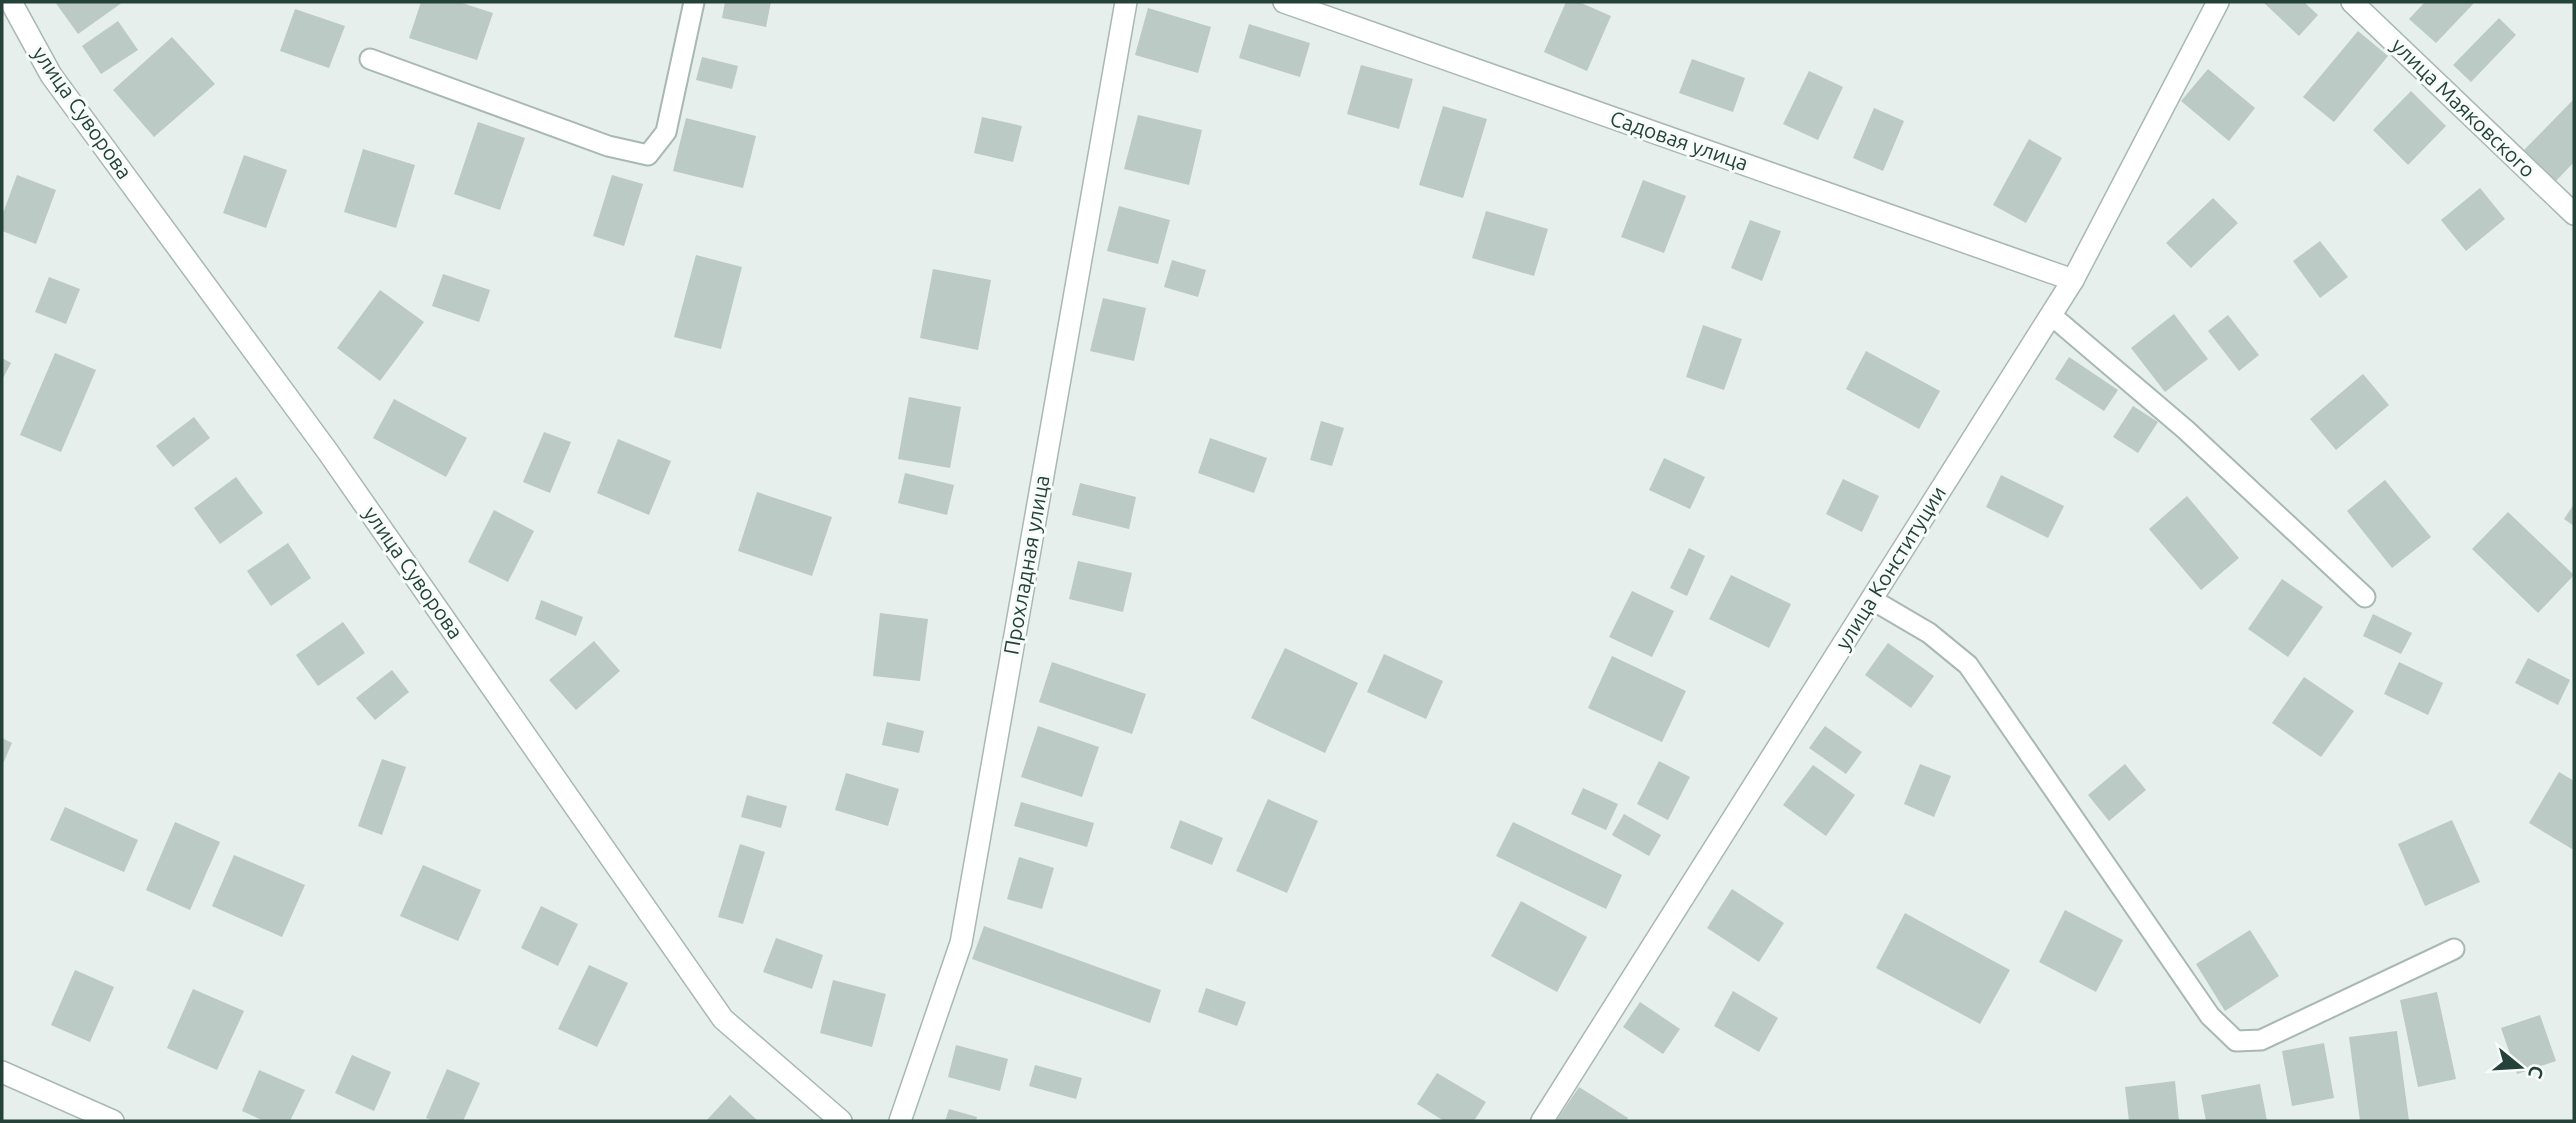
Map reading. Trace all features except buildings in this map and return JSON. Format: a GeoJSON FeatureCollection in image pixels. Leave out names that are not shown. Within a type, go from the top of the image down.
{"type":"FeatureCollection","features":[{"type":"Feature","properties":{"kind":"street","name":"улица Суворова"},"geometry":{"type":"LineString","coordinates":[[11,2],[51,75],[328,452],[723,1019],[841,1121]]}},
{"type":"Feature","properties":{"kind":"street","name":"Прохладная улица"},"geometry":{"type":"LineString","coordinates":[[900,1121],[961,943],[1126,2]]}},
{"type":"Feature","properties":{"kind":"street","name":"Садовая улица"},"geometry":{"type":"LineString","coordinates":[[1284,2],[2073,280]]}},
{"type":"Feature","properties":{"kind":"street","name":"улица Конституции"},"geometry":{"type":"LineString","coordinates":[[1542,1121],[2073,280],[2218,2]]}},
{"type":"Feature","properties":{"kind":"street","name":"улица Маяковского"},"geometry":{"type":"LineString","coordinates":[[2352,2],[2574,214]]}},
{"type":"Feature","properties":{"kind":"street"},"geometry":{"type":"LineString","coordinates":[[2,1072],[113,1121]]}},
{"type":"Feature","properties":{"kind":"lane"},"geometry":{"type":"LineString","coordinates":[[370,59],[608,146],[648,155],[666,132],[694,2]]}},
{"type":"Feature","properties":{"kind":"lane"},"geometry":{"type":"LineString","coordinates":[[2051,315],[2186,430],[2365,597]]}},
{"type":"Feature","properties":{"kind":"lane"},"geometry":{"type":"LineString","coordinates":[[1871,599],[1929,633],[1968,665],[2210,1016],[2236,1041],[2262,1040],[2454,949]]}}]}
